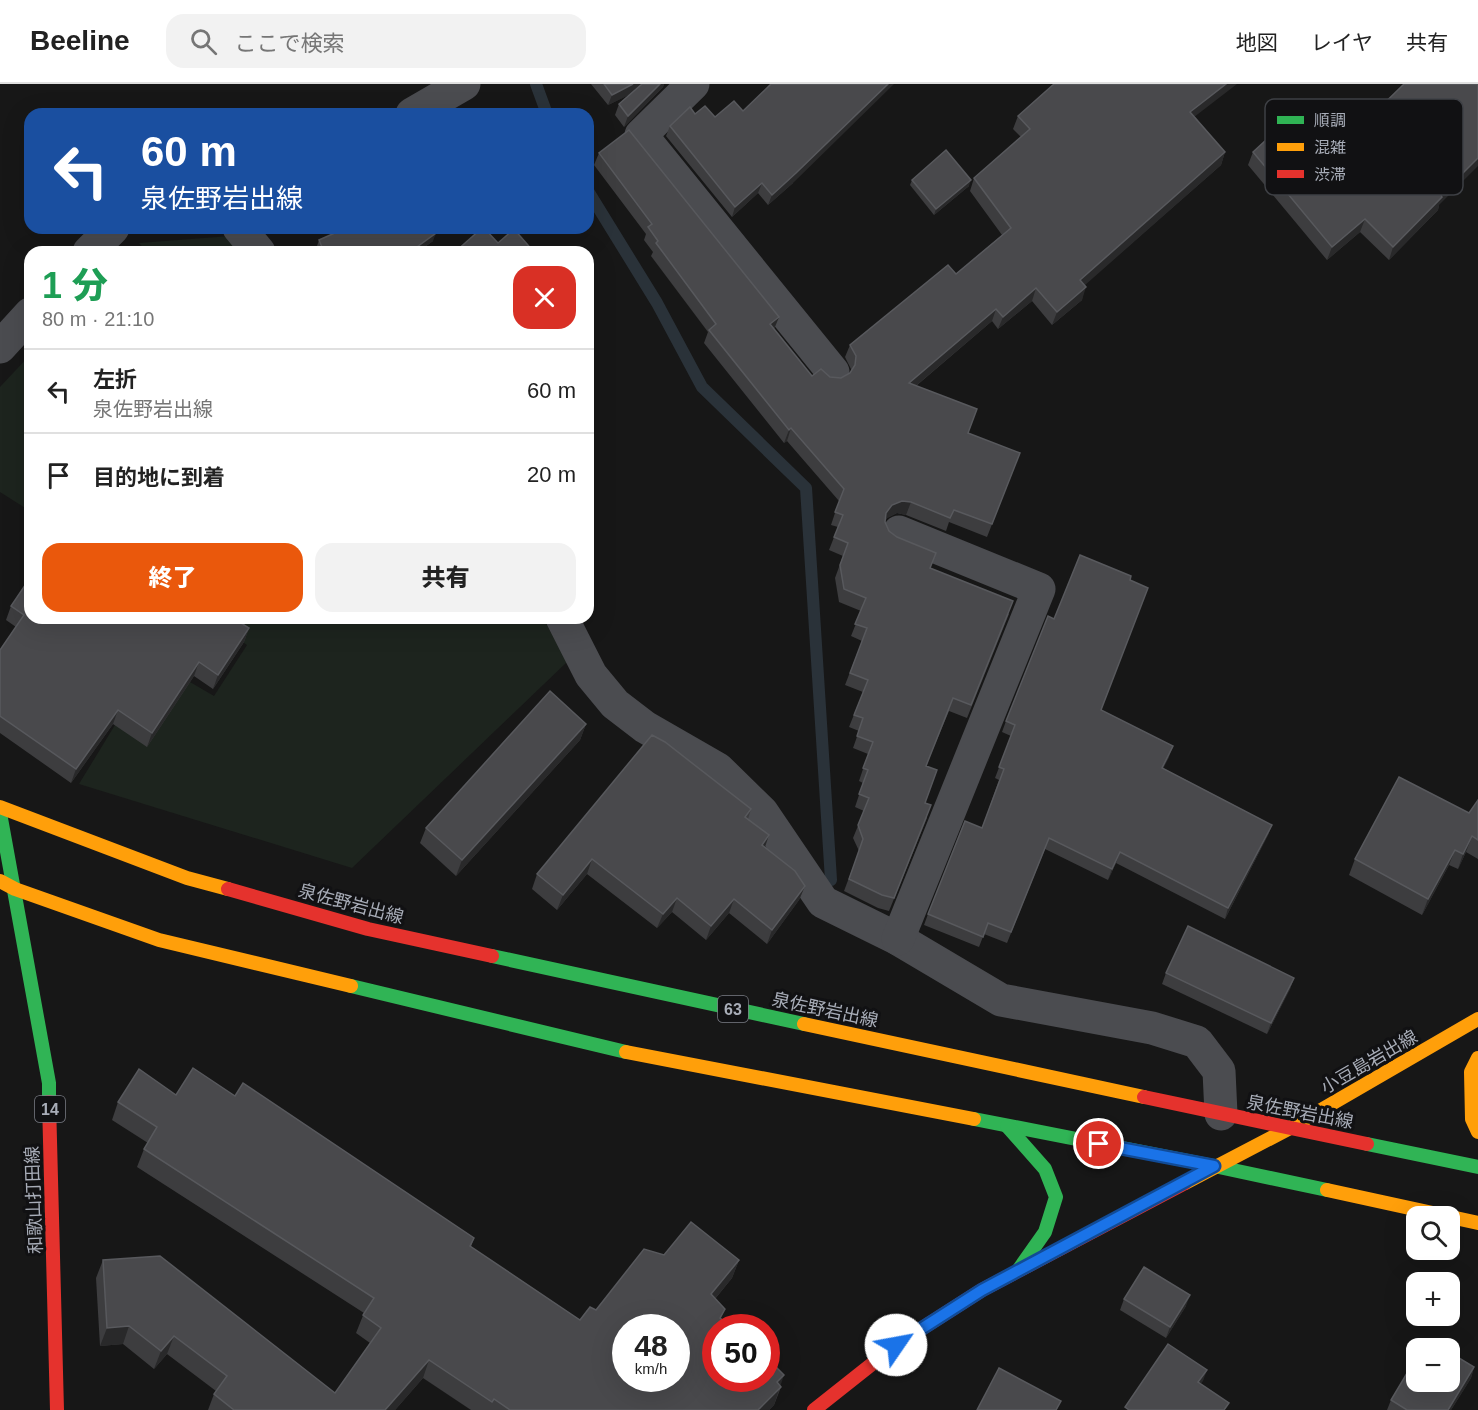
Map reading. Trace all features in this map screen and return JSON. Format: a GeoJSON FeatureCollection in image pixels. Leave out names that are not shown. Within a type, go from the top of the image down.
{"type":"FeatureCollection","features":[{"type":"Feature","properties":{"kind":"main road","name":"泉佐野岩出線"},"geometry":{"type":"LineString","coordinates":[[0,807],[188,878],[368,929],[1221,1114],[1478,1167]]}},
{"type":"Feature","properties":{"kind":"main road","name":"和歌山打田線"},"geometry":{"type":"LineString","coordinates":[[0,813],[49,1083],[57,1410]]}},
{"type":"Feature","properties":{"kind":"main road"},"geometry":{"type":"LineString","coordinates":[[0,881],[15,889],[159,940],[617,1050],[1214,1166],[1478,1223]]}},
{"type":"Feature","properties":{"kind":"main road","name":"小豆島岩出線"},"geometry":{"type":"LineString","coordinates":[[814,1410],[896,1345],[982,1290],[1290,1128],[1478,1019]]}},
{"type":"Feature","properties":{"kind":"main road"},"geometry":{"type":"LineString","coordinates":[[1478,1058],[1471,1072],[1472,1119],[1478,1132]]}},
{"type":"Feature","properties":{"kind":"main road"},"geometry":{"type":"LineString","coordinates":[[1007,1126],[1045,1169],[1056,1197],[1045,1232],[1019,1269]]}},
{"type":"Feature","properties":{"kind":"street"},"geometry":{"type":"LineString","coordinates":[[422,108],[464,84]]}},
{"type":"Feature","properties":{"kind":"street"},"geometry":{"type":"LineString","coordinates":[[693,84],[640,135],[833,372]]}},
{"type":"Feature","properties":{"kind":"street"},"geometry":{"type":"LineString","coordinates":[[94,246],[107,234]]}},
{"type":"Feature","properties":{"kind":"street"},"geometry":{"type":"LineString","coordinates":[[244,234],[255,246]]}},
{"type":"Feature","properties":{"kind":"street"},"geometry":{"type":"LineString","coordinates":[[0,347],[24,321]]}},
{"type":"Feature","properties":{"kind":"street"},"geometry":{"type":"LineString","coordinates":[[898,939],[1039,589],[899,532]]}},
{"type":"Feature","properties":{"kind":"street"},"geometry":{"type":"LineString","coordinates":[[565,624],[591,675],[615,705],[645,727],[718,769],[762,812],[823,902],[898,939],[1001,1000],[1152,1028],[1197,1042],[1219,1071],[1221,1114]]}},
{"type":"Feature","properties":{"kind":"shaded area"},"geometry":{"type":"Polygon","coordinates":[[[257,234],[267,246],[142,246],[139,243],[257,234]]]}},
{"type":"Feature","properties":{"kind":"shaded area"},"geometry":{"type":"Polygon","coordinates":[[[24,361],[24,507],[0,492],[0,387],[24,361]]]}},
{"type":"Feature","properties":{"kind":"shaded area"},"geometry":{"type":"Polygon","coordinates":[[[217,624],[546,624],[567,662],[352,868],[79,784],[154,661],[214,696],[247,645],[217,624]]]}},
{"type":"Feature","properties":{"kind":"building"},"geometry":{"type":"Polygon","coordinates":[[[604,84],[633,84],[612,95],[604,84]]]}},
{"type":"Feature","properties":{"kind":"building"},"geometry":{"type":"Polygon","coordinates":[[[642,84],[660,84],[628,116],[619,104],[642,84]]]}},
{"type":"Feature","properties":{"kind":"building"},"geometry":{"type":"Polygon","coordinates":[[[771,84],[888,84],[772,195],[762,183],[735,207],[670,126],[690,107],[695,114],[705,106],[715,117],[734,101],[743,111],[771,84]]]}},
{"type":"Feature","properties":{"kind":"building"},"geometry":{"type":"Polygon","coordinates":[[[1054,84],[1226,84],[1190,112],[1225,152],[1080,280],[1086,287],[1057,312],[1036,288],[1003,317],[996,309],[909,383],[977,409],[968,433],[1020,453],[992,524],[954,510],[950,518],[911,502],[902,501],[892,505],[886,513],[885,522],[889,531],[897,537],[936,553],[930,568],[1013,601],[971,705],[953,698],[926,766],[937,770],[925,803],[931,805],[894,898],[882,895],[849,879],[863,839],[858,825],[869,798],[859,794],[868,770],[863,768],[873,742],[857,736],[863,718],[854,715],[868,680],[850,673],[867,628],[855,624],[866,598],[844,589],[840,565],[848,543],[834,537],[843,515],[835,512],[844,489],[791,428],[789,430],[709,330],[716,324],[656,243],[658,241],[648,227],[652,224],[599,153],[629,130],[779,317],[770,324],[812,376],[821,369],[830,377],[841,378],[850,373],[855,365],[856,356],[850,345],[948,265],[956,274],[1011,228],[974,178],[1030,129],[1018,116],[1054,84]]]}},
{"type":"Feature","properties":{"kind":"building"},"geometry":{"type":"Polygon","coordinates":[[[1404,84],[1478,84],[1478,158],[1463,173],[1463,99],[1389,99],[1404,84]]]}},
{"type":"Feature","properties":{"kind":"building"},"geometry":{"type":"Polygon","coordinates":[[[1265,141],[1265,166],[1253,152],[1265,141]]]}},
{"type":"Feature","properties":{"kind":"building"},"geometry":{"type":"Polygon","coordinates":[[[946,150],[971,180],[936,209],[912,180],[946,150]]]}},
{"type":"Feature","properties":{"kind":"building"},"geometry":{"type":"Polygon","coordinates":[[[1289,195],[1441,195],[1442,197],[1393,247],[1365,219],[1332,247],[1289,195]]]}},
{"type":"Feature","properties":{"kind":"building"},"geometry":{"type":"Polygon","coordinates":[[[332,234],[435,234],[418,246],[322,246],[319,240],[332,234]]]}},
{"type":"Feature","properties":{"kind":"building"},"geometry":{"type":"Polygon","coordinates":[[[475,234],[490,234],[498,243],[508,234],[518,234],[529,246],[462,246],[475,234]]]}},
{"type":"Feature","properties":{"kind":"building"},"geometry":{"type":"Polygon","coordinates":[[[1080,555],[1131,576],[1130,580],[1148,588],[1101,710],[1173,746],[1162,768],[1272,825],[1228,908],[1120,852],[1112,869],[1049,838],[1011,932],[988,923],[983,937],[928,914],[965,821],[982,828],[1004,769],[999,767],[1015,725],[1006,721],[1048,616],[1054,619],[1080,555]]]}},
{"type":"Feature","properties":{"kind":"building"},"geometry":{"type":"Polygon","coordinates":[[[24,587],[24,615],[11,606],[24,587]]]}},
{"type":"Feature","properties":{"kind":"building"},"geometry":{"type":"Polygon","coordinates":[[[24,615],[24,624],[243,624],[249,628],[218,675],[199,662],[152,733],[118,710],[76,769],[0,716],[0,650],[24,615]]]}},
{"type":"Feature","properties":{"kind":"building"},"geometry":{"type":"Polygon","coordinates":[[[550,691],[586,724],[462,860],[426,828],[550,691]]]}},
{"type":"Feature","properties":{"kind":"building"},"geometry":{"type":"Polygon","coordinates":[[[652,735],[665,742],[751,809],[745,817],[769,835],[762,845],[795,871],[805,886],[772,930],[734,899],[711,926],[677,898],[663,914],[592,859],[563,895],[537,874],[652,735]]]}},
{"type":"Feature","properties":{"kind":"building"},"geometry":{"type":"Polygon","coordinates":[[[1399,777],[1469,813],[1478,800],[1478,840],[1472,836],[1463,854],[1455,850],[1428,899],[1355,859],[1399,777]]]}},
{"type":"Feature","properties":{"kind":"building"},"geometry":{"type":"Polygon","coordinates":[[[1188,926],[1294,978],[1271,1023],[1166,973],[1188,926]]]}},
{"type":"Feature","properties":{"kind":"building"},"geometry":{"type":"Polygon","coordinates":[[[193,1068],[235,1096],[243,1083],[474,1238],[470,1246],[580,1320],[590,1307],[596,1310],[644,1249],[664,1255],[691,1222],[739,1260],[711,1294],[725,1309],[722,1314],[702,1314],[702,1392],[776,1392],[758,1410],[510,1410],[494,1399],[492,1402],[429,1360],[385,1410],[234,1410],[214,1394],[227,1376],[174,1336],[161,1351],[129,1326],[107,1328],[103,1260],[160,1256],[335,1393],[381,1328],[363,1315],[374,1298],[144,1149],[157,1127],[118,1102],[139,1069],[176,1095],[193,1068]]]}},
{"type":"Feature","properties":{"kind":"building"},"geometry":{"type":"Polygon","coordinates":[[[1144,1267],[1190,1295],[1170,1327],[1124,1299],[1144,1267]]]}},
{"type":"Feature","properties":{"kind":"building"},"geometry":{"type":"Polygon","coordinates":[[[1168,1344],[1207,1370],[1198,1382],[1229,1403],[1224,1410],[1129,1410],[1125,1407],[1168,1344]]]}},
{"type":"Feature","properties":{"kind":"building"},"geometry":{"type":"Polygon","coordinates":[[[1460,1359],[1474,1367],[1460,1390],[1460,1359]]]}},
{"type":"Feature","properties":{"kind":"building"},"geometry":{"type":"Polygon","coordinates":[[[999,1368],[1061,1401],[1056,1410],[977,1410],[999,1368]]]}},
{"type":"Feature","properties":{"kind":"building"},"geometry":{"type":"Polygon","coordinates":[[[1406,1375],[1406,1392],[1459,1392],[1448,1410],[1407,1410],[1391,1400],[1406,1375]]]}},
{"type":"Feature","properties":{"kind":"waterway"},"geometry":{"type":"LineString","coordinates":[[536,84],[545,108]]}},
{"type":"Feature","properties":{"kind":"waterway"},"geometry":{"type":"LineString","coordinates":[[594,201],[657,303],[702,387],[806,488],[831,880]]}},
{"type":"Feature","properties":{"kind":"traffic: fast"},"geometry":{"type":"LineString","coordinates":[[0,813],[49,1083],[49,1102]]}},
{"type":"Feature","properties":{"kind":"traffic: fast"},"geometry":{"type":"LineString","coordinates":[[492,956],[804,1024]]}},
{"type":"Feature","properties":{"kind":"traffic: fast"},"geometry":{"type":"LineString","coordinates":[[351,986],[626,1052]]}},
{"type":"Feature","properties":{"kind":"traffic: fast"},"geometry":{"type":"LineString","coordinates":[[974,1119],[1327,1190]]}},
{"type":"Feature","properties":{"kind":"traffic: fast"},"geometry":{"type":"LineString","coordinates":[[1007,1126],[1045,1169],[1056,1197],[1045,1232],[1019,1269]]}},
{"type":"Feature","properties":{"kind":"traffic: fast"},"geometry":{"type":"LineString","coordinates":[[1367,1144],[1478,1167]]}},
{"type":"Feature","properties":{"kind":"traffic: slow"},"geometry":{"type":"LineString","coordinates":[[0,807],[187,878],[228,889]]}},
{"type":"Feature","properties":{"kind":"traffic: slow"},"geometry":{"type":"LineString","coordinates":[[0,881],[15,889],[159,940],[351,986]]}},
{"type":"Feature","properties":{"kind":"traffic: slow"},"geometry":{"type":"LineString","coordinates":[[1185,1183],[1290,1128],[1478,1019]]}},
{"type":"Feature","properties":{"kind":"traffic: slow"},"geometry":{"type":"LineString","coordinates":[[804,1024],[1144,1097]]}},
{"type":"Feature","properties":{"kind":"traffic: slow"},"geometry":{"type":"LineString","coordinates":[[626,1052],[974,1119]]}},
{"type":"Feature","properties":{"kind":"traffic: slow"},"geometry":{"type":"LineString","coordinates":[[1478,1058],[1471,1072],[1472,1119],[1478,1132]]}},
{"type":"Feature","properties":{"kind":"traffic: slow"},"geometry":{"type":"LineString","coordinates":[[1327,1190],[1478,1223]]}},
{"type":"Feature","properties":{"kind":"traffic: jam"},"geometry":{"type":"LineString","coordinates":[[228,889],[368,929],[492,956]]}},
{"type":"Feature","properties":{"kind":"traffic: jam"},"geometry":{"type":"LineString","coordinates":[[1144,1097],[1367,1144]]}},
{"type":"Feature","properties":{"kind":"traffic: jam"},"geometry":{"type":"LineString","coordinates":[[49,1102],[57,1410]]}},
{"type":"Feature","properties":{"kind":"traffic: jam"},"geometry":{"type":"LineString","coordinates":[[814,1410],[896,1345],[982,1290],[1185,1183]]}},
{"type":"Feature","properties":{"kind":"route"},"geometry":{"type":"LineString","coordinates":[[896,1345],[982,1290],[1214,1166],[1099,1144]]}}]}
